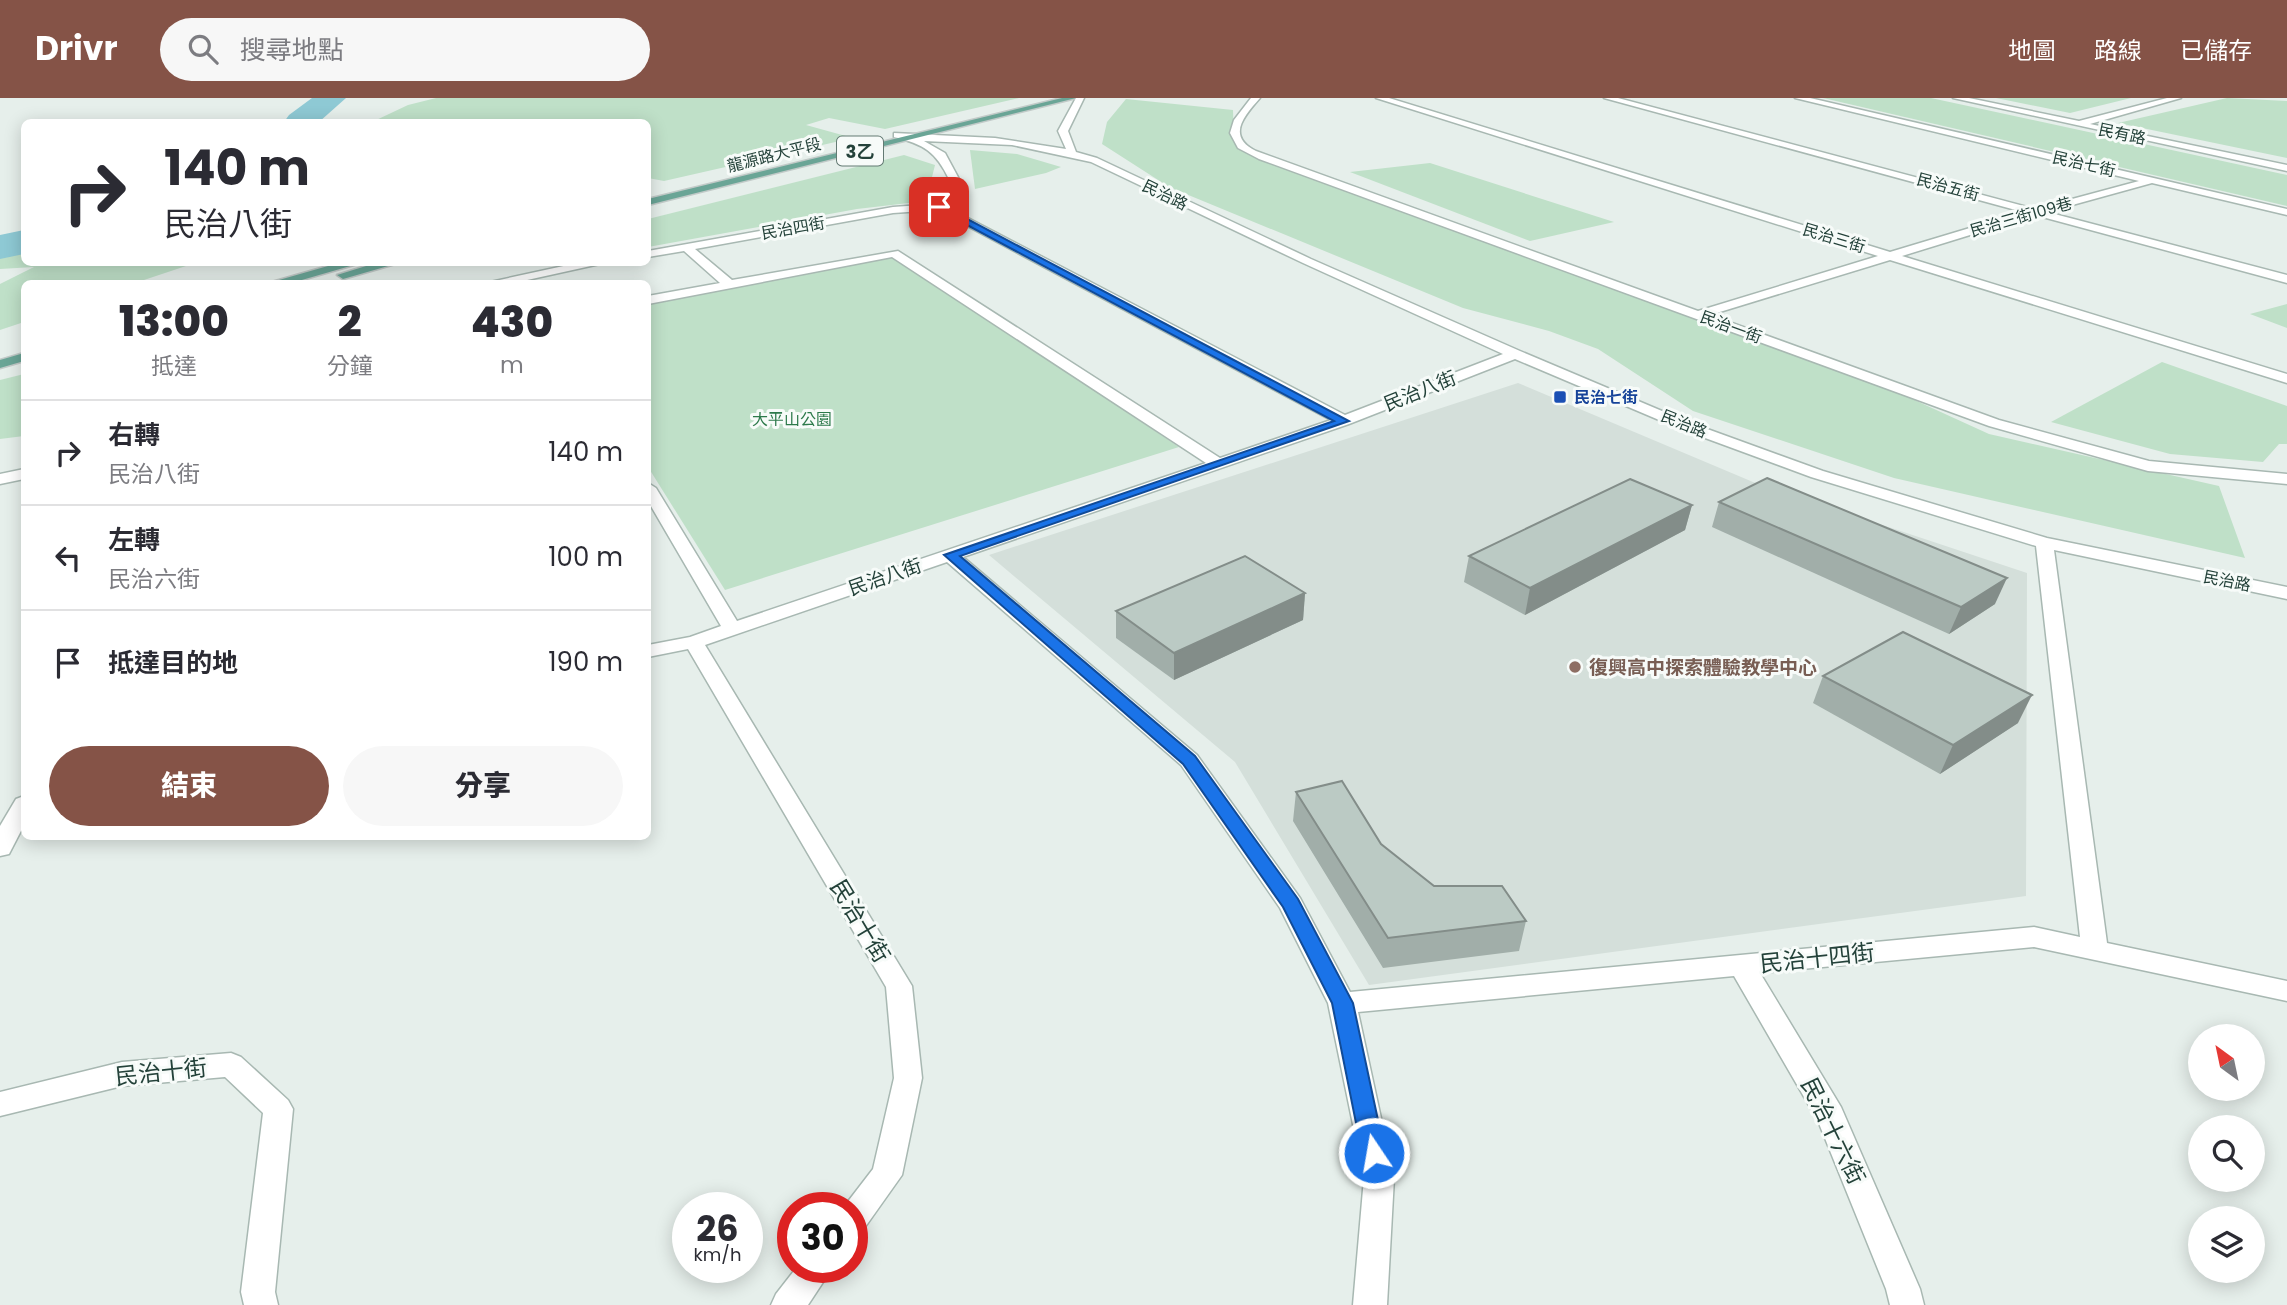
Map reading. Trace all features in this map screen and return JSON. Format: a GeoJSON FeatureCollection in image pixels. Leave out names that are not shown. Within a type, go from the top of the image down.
{"type":"FeatureCollection","features":[{"type":"Feature","properties":{"kind":"main road","name":"龍源路大平段"},"geometry":{"type":"LineString","coordinates":[[651,193],[1045,98]]}},
{"type":"Feature","properties":{"kind":"main road","name":"龍源路大平段"},"geometry":{"type":"LineString","coordinates":[[651,201],[1072,98]]}},
{"type":"Feature","properties":{"kind":"main road"},"geometry":{"type":"LineString","coordinates":[[287,280],[342,266]]}},
{"type":"Feature","properties":{"kind":"main road"},"geometry":{"type":"LineString","coordinates":[[326,280],[381,266]]}},
{"type":"Feature","properties":{"kind":"main road"},"geometry":{"type":"LineString","coordinates":[[0,351],[21,345]]}},
{"type":"Feature","properties":{"kind":"main road"},"geometry":{"type":"LineString","coordinates":[[0,364],[21,358]]}},
{"type":"Feature","properties":{"kind":"street"},"geometry":{"type":"LineString","coordinates":[[1072,153],[1063,131],[1080,98]]}},
{"type":"Feature","properties":{"kind":"street","name":"民治一街"},"geometry":{"type":"LineString","coordinates":[[1256,98],[1239,115],[1236,136],[1241,145],[1276,162],[1994,424],[2148,466],[2287,479]]}},
{"type":"Feature","properties":{"kind":"street","name":"民治三街"},"geometry":{"type":"LineString","coordinates":[[1380,98],[2287,379]]}},
{"type":"Feature","properties":{"kind":"street","name":"民治五街"},"geometry":{"type":"LineString","coordinates":[[1608,98],[2287,279]]}},
{"type":"Feature","properties":{"kind":"street"},"geometry":{"type":"LineString","coordinates":[[1620,102],[1639,98]]}},
{"type":"Feature","properties":{"kind":"street","name":"民治七街"},"geometry":{"type":"LineString","coordinates":[[1799,98],[2287,212]]}},
{"type":"Feature","properties":{"kind":"street","name":"民有路"},"geometry":{"type":"LineString","coordinates":[[1957,98],[2287,168]]}},
{"type":"Feature","properties":{"kind":"street"},"geometry":{"type":"LineString","coordinates":[[2076,124],[2177,98]]}},
{"type":"Feature","properties":{"kind":"street"},"geometry":{"type":"LineString","coordinates":[[897,135],[912,138],[942,155],[954,179],[939,207],[1343,421]]}},
{"type":"Feature","properties":{"kind":"street","name":"民治路"},"geometry":{"type":"LineString","coordinates":[[912,138],[999,141],[1072,153],[1094,160],[1307,261],[1515,354],[1683,425],[1818,474],[2044,543],[2287,593]]}},
{"type":"Feature","properties":{"kind":"street","name":"民治三街109巷"},"geometry":{"type":"LineString","coordinates":[[1697,314],[2038,211],[2151,180]]}},
{"type":"Feature","properties":{"kind":"street","name":"民治四街"},"geometry":{"type":"LineString","coordinates":[[651,253],[893,210],[939,207]]}},
{"type":"Feature","properties":{"kind":"street"},"geometry":{"type":"LineString","coordinates":[[686,247],[729,284]]}},
{"type":"Feature","properties":{"kind":"street"},"geometry":{"type":"LineString","coordinates":[[651,299],[894,253],[1219,464]]}},
{"type":"Feature","properties":{"kind":"street"},"geometry":{"type":"LineString","coordinates":[[508,280],[582,266]]}},
{"type":"Feature","properties":{"kind":"street","name":"民治八街"},"geometry":{"type":"LineString","coordinates":[[651,650],[694,642],[1219,464],[1343,421],[1515,354]]}},
{"type":"Feature","properties":{"kind":"street"},"geometry":{"type":"LineString","coordinates":[[0,479],[21,475]]}},
{"type":"Feature","properties":{"kind":"street"},"geometry":{"type":"LineString","coordinates":[[651,493],[732,629]]}},
{"type":"Feature","properties":{"kind":"street"},"geometry":{"type":"LineString","coordinates":[[2044,543],[2095,950]]}},
{"type":"Feature","properties":{"kind":"street"},"geometry":{"type":"LineString","coordinates":[[950,555],[1189,760],[1291,904],[1342,1003],[1379,1178],[1370,1305]]}},
{"type":"Feature","properties":{"kind":"street","name":"民治十街"},"geometry":{"type":"LineString","coordinates":[[694,642],[899,986],[908,1078],[887,1175],[868,1199]]}},
{"type":"Feature","properties":{"kind":"street"},"geometry":{"type":"LineString","coordinates":[[0,848],[21,810]]}},
{"type":"Feature","properties":{"kind":"street","name":"民治十四街"},"geometry":{"type":"LineString","coordinates":[[1342,1003],[2034,937],[2287,991]]}},
{"type":"Feature","properties":{"kind":"street","name":"民治十六街"},"geometry":{"type":"LineString","coordinates":[[1742,966],[1831,1116],[1903,1289],[1907,1305]]}},
{"type":"Feature","properties":{"kind":"street","name":"民治十街"},"geometry":{"type":"LineString","coordinates":[[0,1104],[122,1074],[231,1065],[278,1109],[258,1292],[261,1305]]}},
{"type":"Feature","properties":{"kind":"street"},"geometry":{"type":"LineString","coordinates":[[788,1305],[805,1283]]}},
{"type":"Feature","properties":{"kind":"shaded area","name":"復興高中探索體驗教學中心"},"geometry":{"type":"Polygon","coordinates":[[[1518,383],[1753,482],[2027,573],[2026,896],[1369,985],[1235,762],[989,555],[1518,383]]]}},
{"type":"Feature","properties":{"kind":"green space"},"geometry":{"type":"Polygon","coordinates":[[[436,98],[1019,98],[885,129],[829,118],[806,125],[853,138],[664,181],[651,179],[651,119],[378,119],[408,105],[436,98]]]}},
{"type":"Feature","properties":{"kind":"green space"},"geometry":{"type":"Polygon","coordinates":[[[1823,98],[1931,98],[2287,175],[2287,206],[1823,98]]]}},
{"type":"Feature","properties":{"kind":"green space"},"geometry":{"type":"Polygon","coordinates":[[[1996,98],[2131,98],[2070,113],[1996,98]]]}},
{"type":"Feature","properties":{"kind":"green space"},"geometry":{"type":"Polygon","coordinates":[[[2227,98],[2287,101],[2287,158],[2118,123],[2227,98]]]}},
{"type":"Feature","properties":{"kind":"green space"},"geometry":{"type":"Polygon","coordinates":[[[1126,99],[1233,110],[1234,141],[1375,200],[1910,398],[1989,434],[2219,486],[2245,558],[1894,478],[1693,411],[1598,349],[1549,331],[1463,308],[1169,187],[1102,144],[1107,122],[1126,99]]]}},
{"type":"Feature","properties":{"kind":"green space"},"geometry":{"type":"Polygon","coordinates":[[[970,150],[1017,154],[1061,167],[975,189],[970,150]]]}},
{"type":"Feature","properties":{"kind":"green space"},"geometry":{"type":"Polygon","coordinates":[[[904,155],[935,165],[926,201],[857,209],[651,246],[651,218],[904,155]]]}},
{"type":"Feature","properties":{"kind":"green space"},"geometry":{"type":"Polygon","coordinates":[[[1430,163],[1614,222],[1530,241],[1350,172],[1430,163]]]}},
{"type":"Feature","properties":{"kind":"green space"},"geometry":{"type":"Polygon","coordinates":[[[21,249],[21,266],[186,266],[144,280],[21,280],[21,323],[0,330],[0,284],[34,267],[0,269],[0,253],[21,249]]]}},
{"type":"Feature","properties":{"kind":"green space","name":"大平山公園"},"geometry":{"type":"Polygon","coordinates":[[[892,255],[1179,447],[725,590],[651,472],[651,301],[892,255]]]}},
{"type":"Feature","properties":{"kind":"green space"},"geometry":{"type":"Polygon","coordinates":[[[2287,304],[2287,328],[2250,314],[2287,304]]]}},
{"type":"Feature","properties":{"kind":"green space"},"geometry":{"type":"Polygon","coordinates":[[[2162,362],[2287,406],[2287,444],[2279,444],[2263,462],[2170,454],[2051,422],[2162,362]]]}},
{"type":"Feature","properties":{"kind":"green space"},"geometry":{"type":"Polygon","coordinates":[[[21,375],[21,436],[0,439],[0,380],[21,375]]]}},
{"type":"Feature","properties":{"kind":"building"},"geometry":{"type":"Polygon","coordinates":[[[1767,478],[2007,578],[1961,607],[1719,502],[1767,478]]]}},
{"type":"Feature","properties":{"kind":"building"},"geometry":{"type":"Polygon","coordinates":[[[1630,479],[1692,505],[1530,588],[1469,556],[1630,479]]]}},
{"type":"Feature","properties":{"kind":"building"},"geometry":{"type":"Polygon","coordinates":[[[1245,556],[1305,593],[1174,653],[1116,611],[1245,556]]]}},
{"type":"Feature","properties":{"kind":"building"},"geometry":{"type":"Polygon","coordinates":[[[1903,632],[2032,695],[1953,745],[1823,676],[1903,632]]]}},
{"type":"Feature","properties":{"kind":"building"},"geometry":{"type":"Polygon","coordinates":[[[1342,781],[1381,844],[1434,886],[1502,886],[1526,921],[1388,938],[1296,792],[1342,781]]]}},
{"type":"Feature","properties":{"kind":"waterway"},"geometry":{"type":"LineString","coordinates":[[304,119],[331,98]]}},
{"type":"Feature","properties":{"kind":"waterway"},"geometry":{"type":"LineString","coordinates":[[0,247],[21,243]]}},
{"type":"Feature","properties":{"kind":"place","name":"民治七街"},"geometry":{"type":"Point","coordinates":[1560,397]}},
{"type":"Feature","properties":{"kind":"place","name":"復興高中探索體驗教學中心"},"geometry":{"type":"Point","coordinates":[1575,667]}},
{"type":"Feature","properties":{"kind":"route"},"geometry":{"type":"LineString","coordinates":[[939,207],[1343,421],[950,555],[1189,760],[1291,904],[1342,1003],[1374,1153]]}}]}
